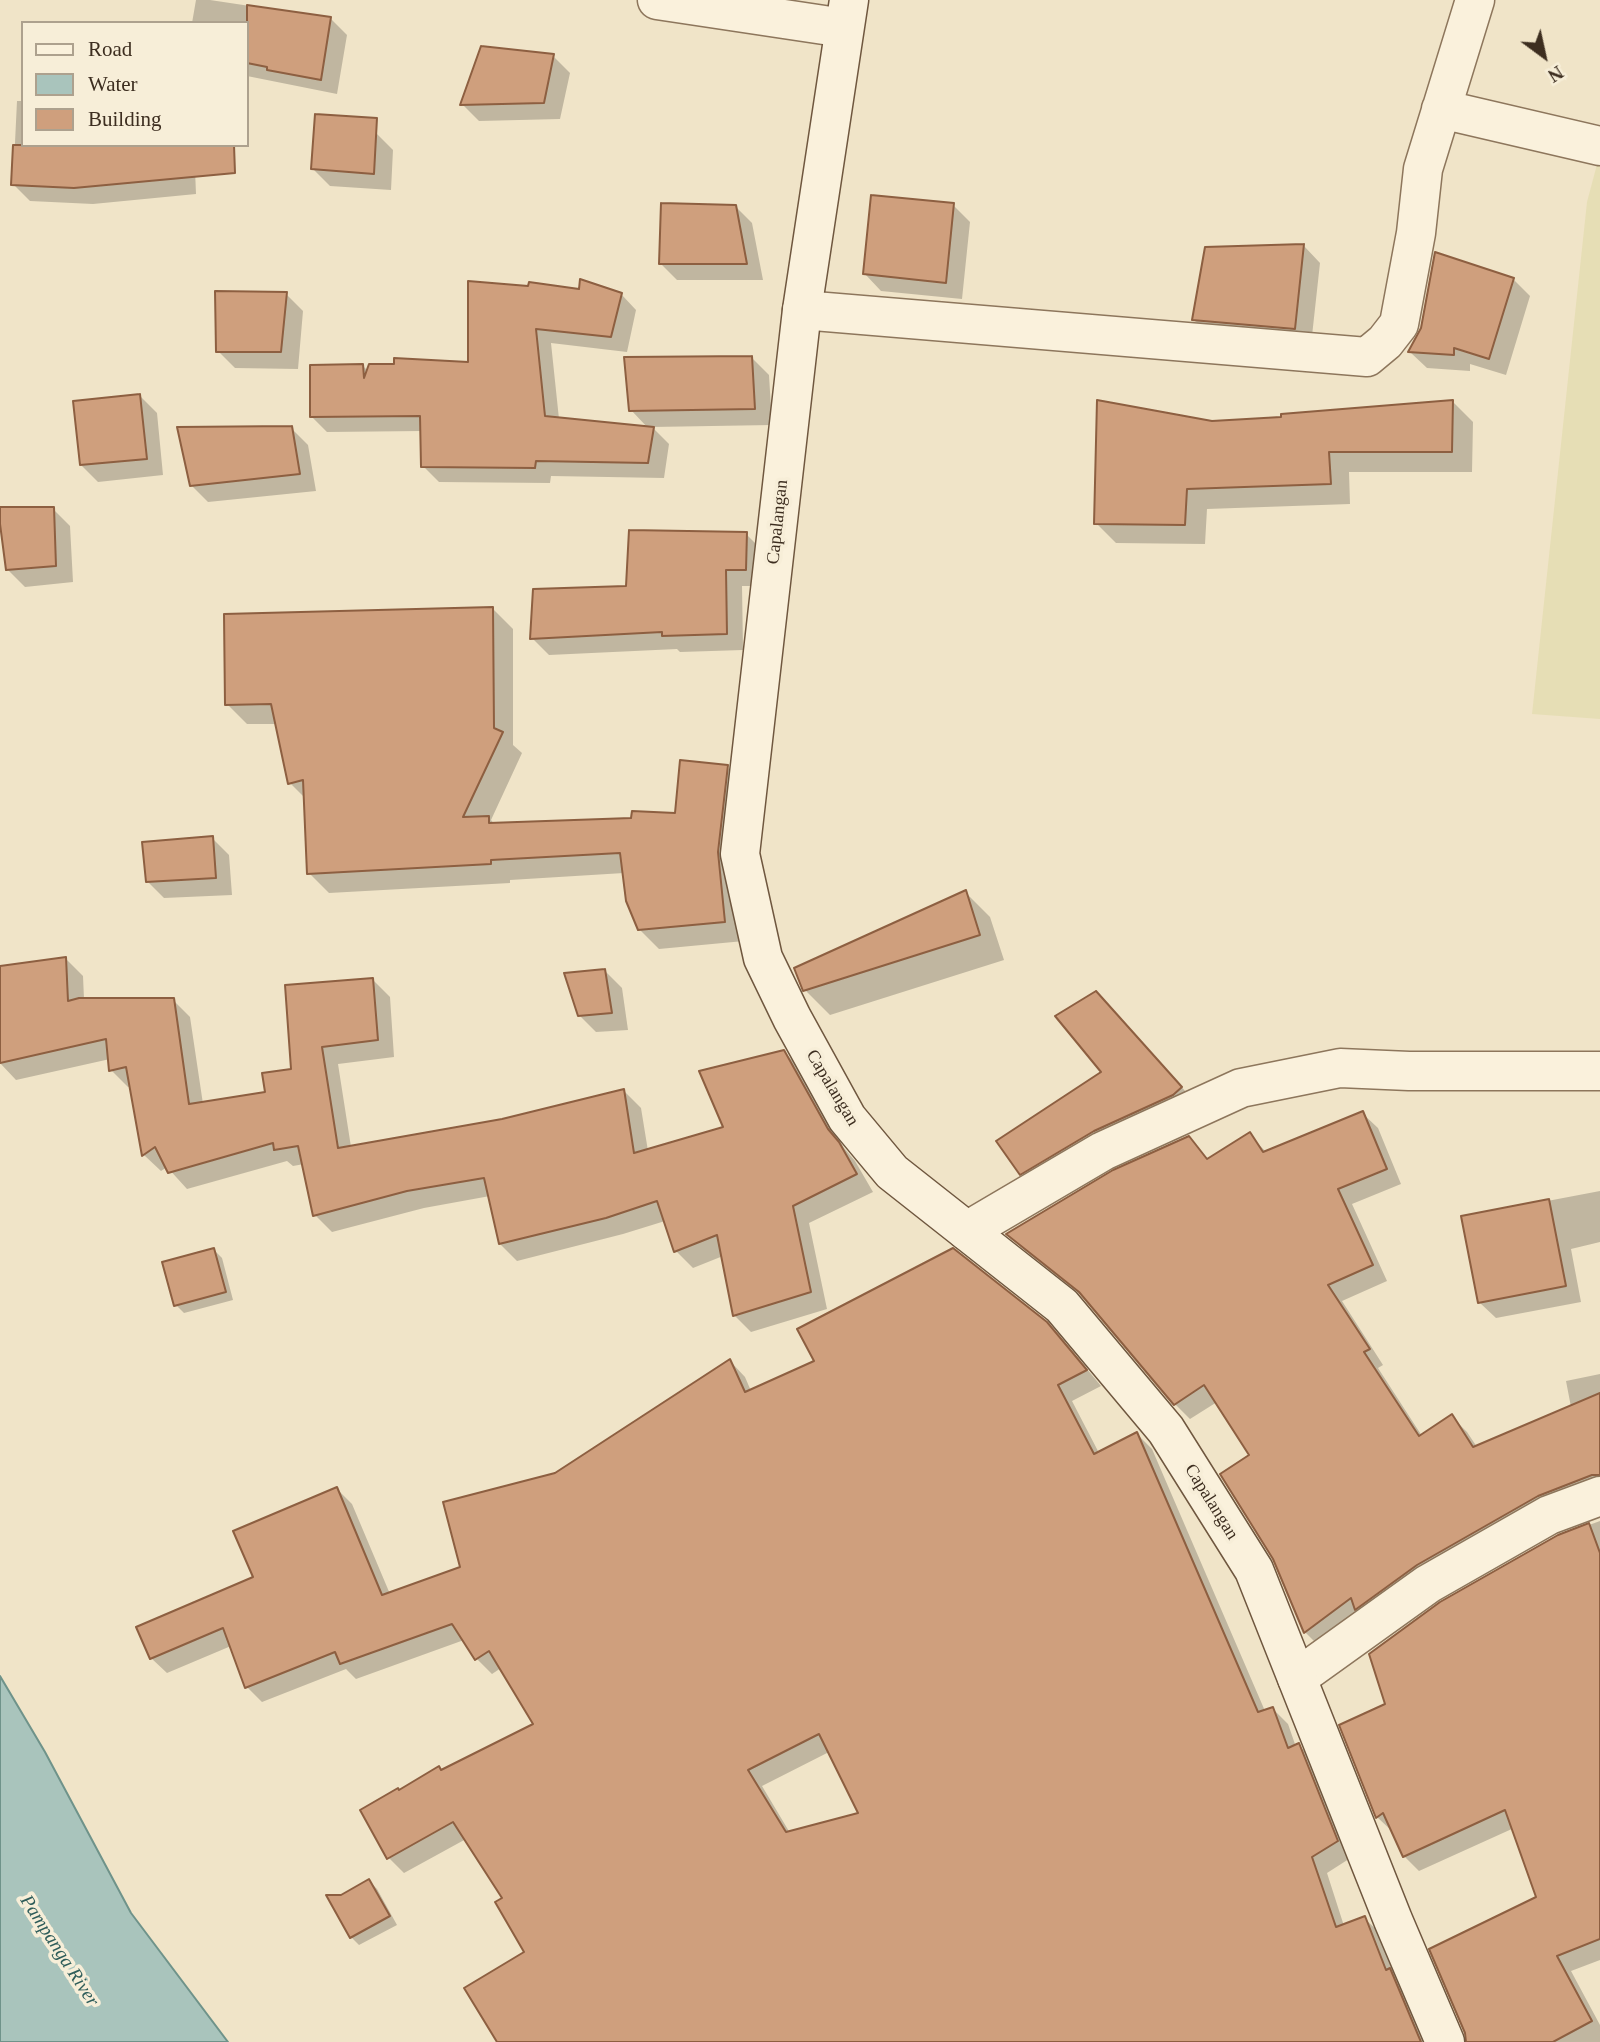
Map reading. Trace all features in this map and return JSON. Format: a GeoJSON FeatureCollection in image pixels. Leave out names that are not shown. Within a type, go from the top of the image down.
{"type":"FeatureCollection","features":[{"type":"Feature","properties":{"kind":"street"},"geometry":{"type":"LineString","coordinates":[[657,0],[846,14]]}},
{"type":"Feature","properties":{"kind":"street"},"geometry":{"type":"LineString","coordinates":[[802,310],[1367,357],[1385,342],[1399,324],[1416,233],[1423,169],[1475,0]]}},
{"type":"Feature","properties":{"kind":"street","name":"Capalangan"},"geometry":{"type":"LineString","coordinates":[[846,14],[802,310],[740,854],[763,958],[792,1018],[847,1118],[892,1171],[1062,1306],[1166,1430],[1254,1570],[1393,1920],[1445,2042]]}},
{"type":"Feature","properties":{"kind":"street"},"geometry":{"type":"LineString","coordinates":[[1441,109],[1600,146]]}},
{"type":"Feature","properties":{"kind":"street"},"geometry":{"type":"LineString","coordinates":[[967,1231],[1103,1151],[1241,1088],[1339,1068],[1600,1071]]}},
{"type":"Feature","properties":{"kind":"street"},"geometry":{"type":"LineString","coordinates":[[1297,1678],[1428,1584],[1549,1515],[1600,1496]]}},
{"type":"Feature","properties":{"kind":"shaded area"},"geometry":{"type":"Polygon","coordinates":[[[1600,153],[1600,719],[1532,714],[1587,202],[1600,153]]]}},
{"type":"Feature","properties":{"kind":"water","name":"Pampanga River"},"geometry":{"type":"Polygon","coordinates":[[[0,1676],[45,1752],[131,1913],[228,2042],[0,2042],[0,1676]]]}},
{"type":"Feature","properties":{"kind":"building"},"geometry":{"type":"Polygon","coordinates":[[[247,5],[331,17],[321,80],[267,70],[267,67],[248,63],[247,5]]]}},
{"type":"Feature","properties":{"kind":"building"},"geometry":{"type":"Polygon","coordinates":[[[481,46],[554,54],[544,103],[460,105],[481,46]]]}},
{"type":"Feature","properties":{"kind":"building"},"geometry":{"type":"Polygon","coordinates":[[[315,114],[377,118],[374,174],[311,169],[315,114]]]}},
{"type":"Feature","properties":{"kind":"building"},"geometry":{"type":"Polygon","coordinates":[[[13,145],[234,147],[235,173],[74,188],[11,185],[13,145]]]}},
{"type":"Feature","properties":{"kind":"building"},"geometry":{"type":"Polygon","coordinates":[[[871,195],[954,203],[946,283],[863,274],[871,195]]]}},
{"type":"Feature","properties":{"kind":"building"},"geometry":{"type":"Polygon","coordinates":[[[661,203],[736,205],[747,264],[659,264],[661,203]]]}},
{"type":"Feature","properties":{"kind":"building"},"geometry":{"type":"Polygon","coordinates":[[[1304,244],[1295,329],[1192,320],[1205,247],[1304,244]]]}},
{"type":"Feature","properties":{"kind":"building"},"geometry":{"type":"Polygon","coordinates":[[[1435,252],[1514,278],[1489,359],[1454,348],[1454,355],[1408,352],[1421,328],[1435,252]]]}},
{"type":"Feature","properties":{"kind":"building"},"geometry":{"type":"Polygon","coordinates":[[[580,279],[622,293],[611,337],[536,329],[545,416],[654,427],[648,463],[536,461],[535,468],[421,467],[420,416],[310,417],[310,365],[363,364],[364,378],[369,364],[394,364],[394,358],[468,362],[468,281],[528,286],[529,282],[579,289],[580,279]]]}},
{"type":"Feature","properties":{"kind":"building"},"geometry":{"type":"Polygon","coordinates":[[[215,291],[287,292],[281,352],[216,352],[215,291]]]}},
{"type":"Feature","properties":{"kind":"building"},"geometry":{"type":"Polygon","coordinates":[[[752,356],[755,409],[629,411],[624,357],[752,356]]]}},
{"type":"Feature","properties":{"kind":"building"},"geometry":{"type":"Polygon","coordinates":[[[140,394],[147,459],[80,465],[73,401],[140,394]]]}},
{"type":"Feature","properties":{"kind":"building"},"geometry":{"type":"Polygon","coordinates":[[[1097,400],[1212,421],[1453,400],[1452,452],[1329,452],[1331,484],[1187,489],[1185,525],[1094,524],[1097,400]]]}},
{"type":"Feature","properties":{"kind":"building"},"geometry":{"type":"Polygon","coordinates":[[[292,426],[300,474],[190,486],[177,427],[292,426]]]}},
{"type":"Feature","properties":{"kind":"building"},"geometry":{"type":"Polygon","coordinates":[[[0,507],[54,507],[56,566],[6,570],[0,507]]]}},
{"type":"Feature","properties":{"kind":"building"},"geometry":{"type":"Polygon","coordinates":[[[629,530],[747,532],[746,570],[726,570],[727,634],[662,636],[662,632],[530,639],[533,589],[626,586],[629,530]]]}},
{"type":"Feature","properties":{"kind":"building"},"geometry":{"type":"Polygon","coordinates":[[[493,607],[494,728],[503,732],[463,817],[489,816],[489,823],[631,818],[632,811],[675,813],[680,760],[728,765],[718,852],[725,922],[638,930],[626,901],[620,853],[491,860],[491,864],[307,874],[303,780],[288,784],[271,704],[225,705],[224,614],[493,607]]]}},
{"type":"Feature","properties":{"kind":"building"},"geometry":{"type":"Polygon","coordinates":[[[213,836],[216,878],[146,882],[142,842],[213,836]]]}},
{"type":"Feature","properties":{"kind":"building"},"geometry":{"type":"Polygon","coordinates":[[[966,890],[980,935],[803,991],[794,968],[966,890]]]}},
{"type":"Feature","properties":{"kind":"building"},"geometry":{"type":"Polygon","coordinates":[[[66,957],[68,1001],[79,998],[174,998],[189,1104],[265,1092],[262,1073],[291,1069],[285,985],[373,978],[378,1040],[322,1047],[338,1148],[502,1119],[624,1089],[634,1153],[723,1127],[699,1071],[784,1050],[828,1129],[839,1142],[857,1174],[793,1206],[811,1292],[733,1316],[717,1235],[674,1252],[657,1201],[606,1218],[499,1244],[484,1178],[407,1191],[313,1216],[298,1146],[274,1150],[273,1143],[168,1173],[155,1147],[142,1156],[126,1067],[109,1071],[106,1039],[0,1063],[0,966],[66,957]]]}},
{"type":"Feature","properties":{"kind":"building"},"geometry":{"type":"Polygon","coordinates":[[[605,969],[612,1013],[578,1016],[564,973],[605,969]]]}},
{"type":"Feature","properties":{"kind":"building"},"geometry":{"type":"Polygon","coordinates":[[[1096,991],[1182,1087],[1173,1095],[1094,1131],[1020,1175],[996,1141],[1101,1072],[1055,1016],[1096,991]]]}},
{"type":"Feature","properties":{"kind":"building"},"geometry":{"type":"Polygon","coordinates":[[[1363,1111],[1387,1169],[1338,1189],[1373,1265],[1328,1285],[1370,1349],[1364,1352],[1419,1436],[1452,1414],[1473,1447],[1600,1393],[1600,1475],[1592,1475],[1538,1496],[1417,1565],[1355,1610],[1351,1598],[1304,1633],[1273,1559],[1220,1474],[1249,1455],[1204,1385],[1174,1405],[1079,1292],[1006,1234],[1113,1170],[1189,1136],[1207,1159],[1250,1132],[1263,1152],[1363,1111]]]}},
{"type":"Feature","properties":{"kind":"building"},"geometry":{"type":"Polygon","coordinates":[[[1549,1199],[1566,1286],[1478,1303],[1461,1216],[1549,1199]]]}},
{"type":"Feature","properties":{"kind":"building"},"geometry":{"type":"Polygon","coordinates":[[[214,1248],[226,1292],[174,1306],[162,1262],[214,1248]]]}},
{"type":"Feature","properties":{"kind":"building"},"geometry":{"type":"Polygon","coordinates":[[[953,1248],[1047,1322],[1087,1370],[1058,1385],[1094,1454],[1137,1432],[1258,1712],[1273,1707],[1288,1748],[1299,1743],[1338,1841],[1312,1857],[1336,1927],[1365,1916],[1386,1970],[1390,1968],[1421,2042],[497,2042],[464,1988],[524,1952],[495,1902],[502,1898],[453,1822],[387,1859],[360,1810],[439,1766],[441,1770],[533,1724],[489,1651],[475,1660],[452,1624],[340,1664],[335,1652],[245,1688],[223,1628],[150,1659],[136,1627],[253,1577],[233,1531],[337,1487],[382,1595],[460,1567],[443,1502],[555,1473],[730,1359],[745,1392],[814,1361],[797,1329],[953,1248]],[[819,1734],[748,1770],[786,1832],[858,1813],[819,1734]]]}},
{"type":"Feature","properties":{"kind":"building"},"geometry":{"type":"Polygon","coordinates":[[[1589,1523],[1600,1553],[1600,1939],[1557,1956],[1592,2021],[1553,2042],[1466,2042],[1465,2033],[1429,1949],[1536,1897],[1505,1810],[1403,1857],[1383,1813],[1376,1818],[1339,1725],[1385,1704],[1369,1654],[1440,1602],[1558,1535],[1589,1523]]]}},
{"type":"Feature","properties":{"kind":"building"},"geometry":{"type":"Polygon","coordinates":[[[369,1879],[390,1916],[350,1938],[326,1895],[341,1895],[369,1879]]]}}]}
